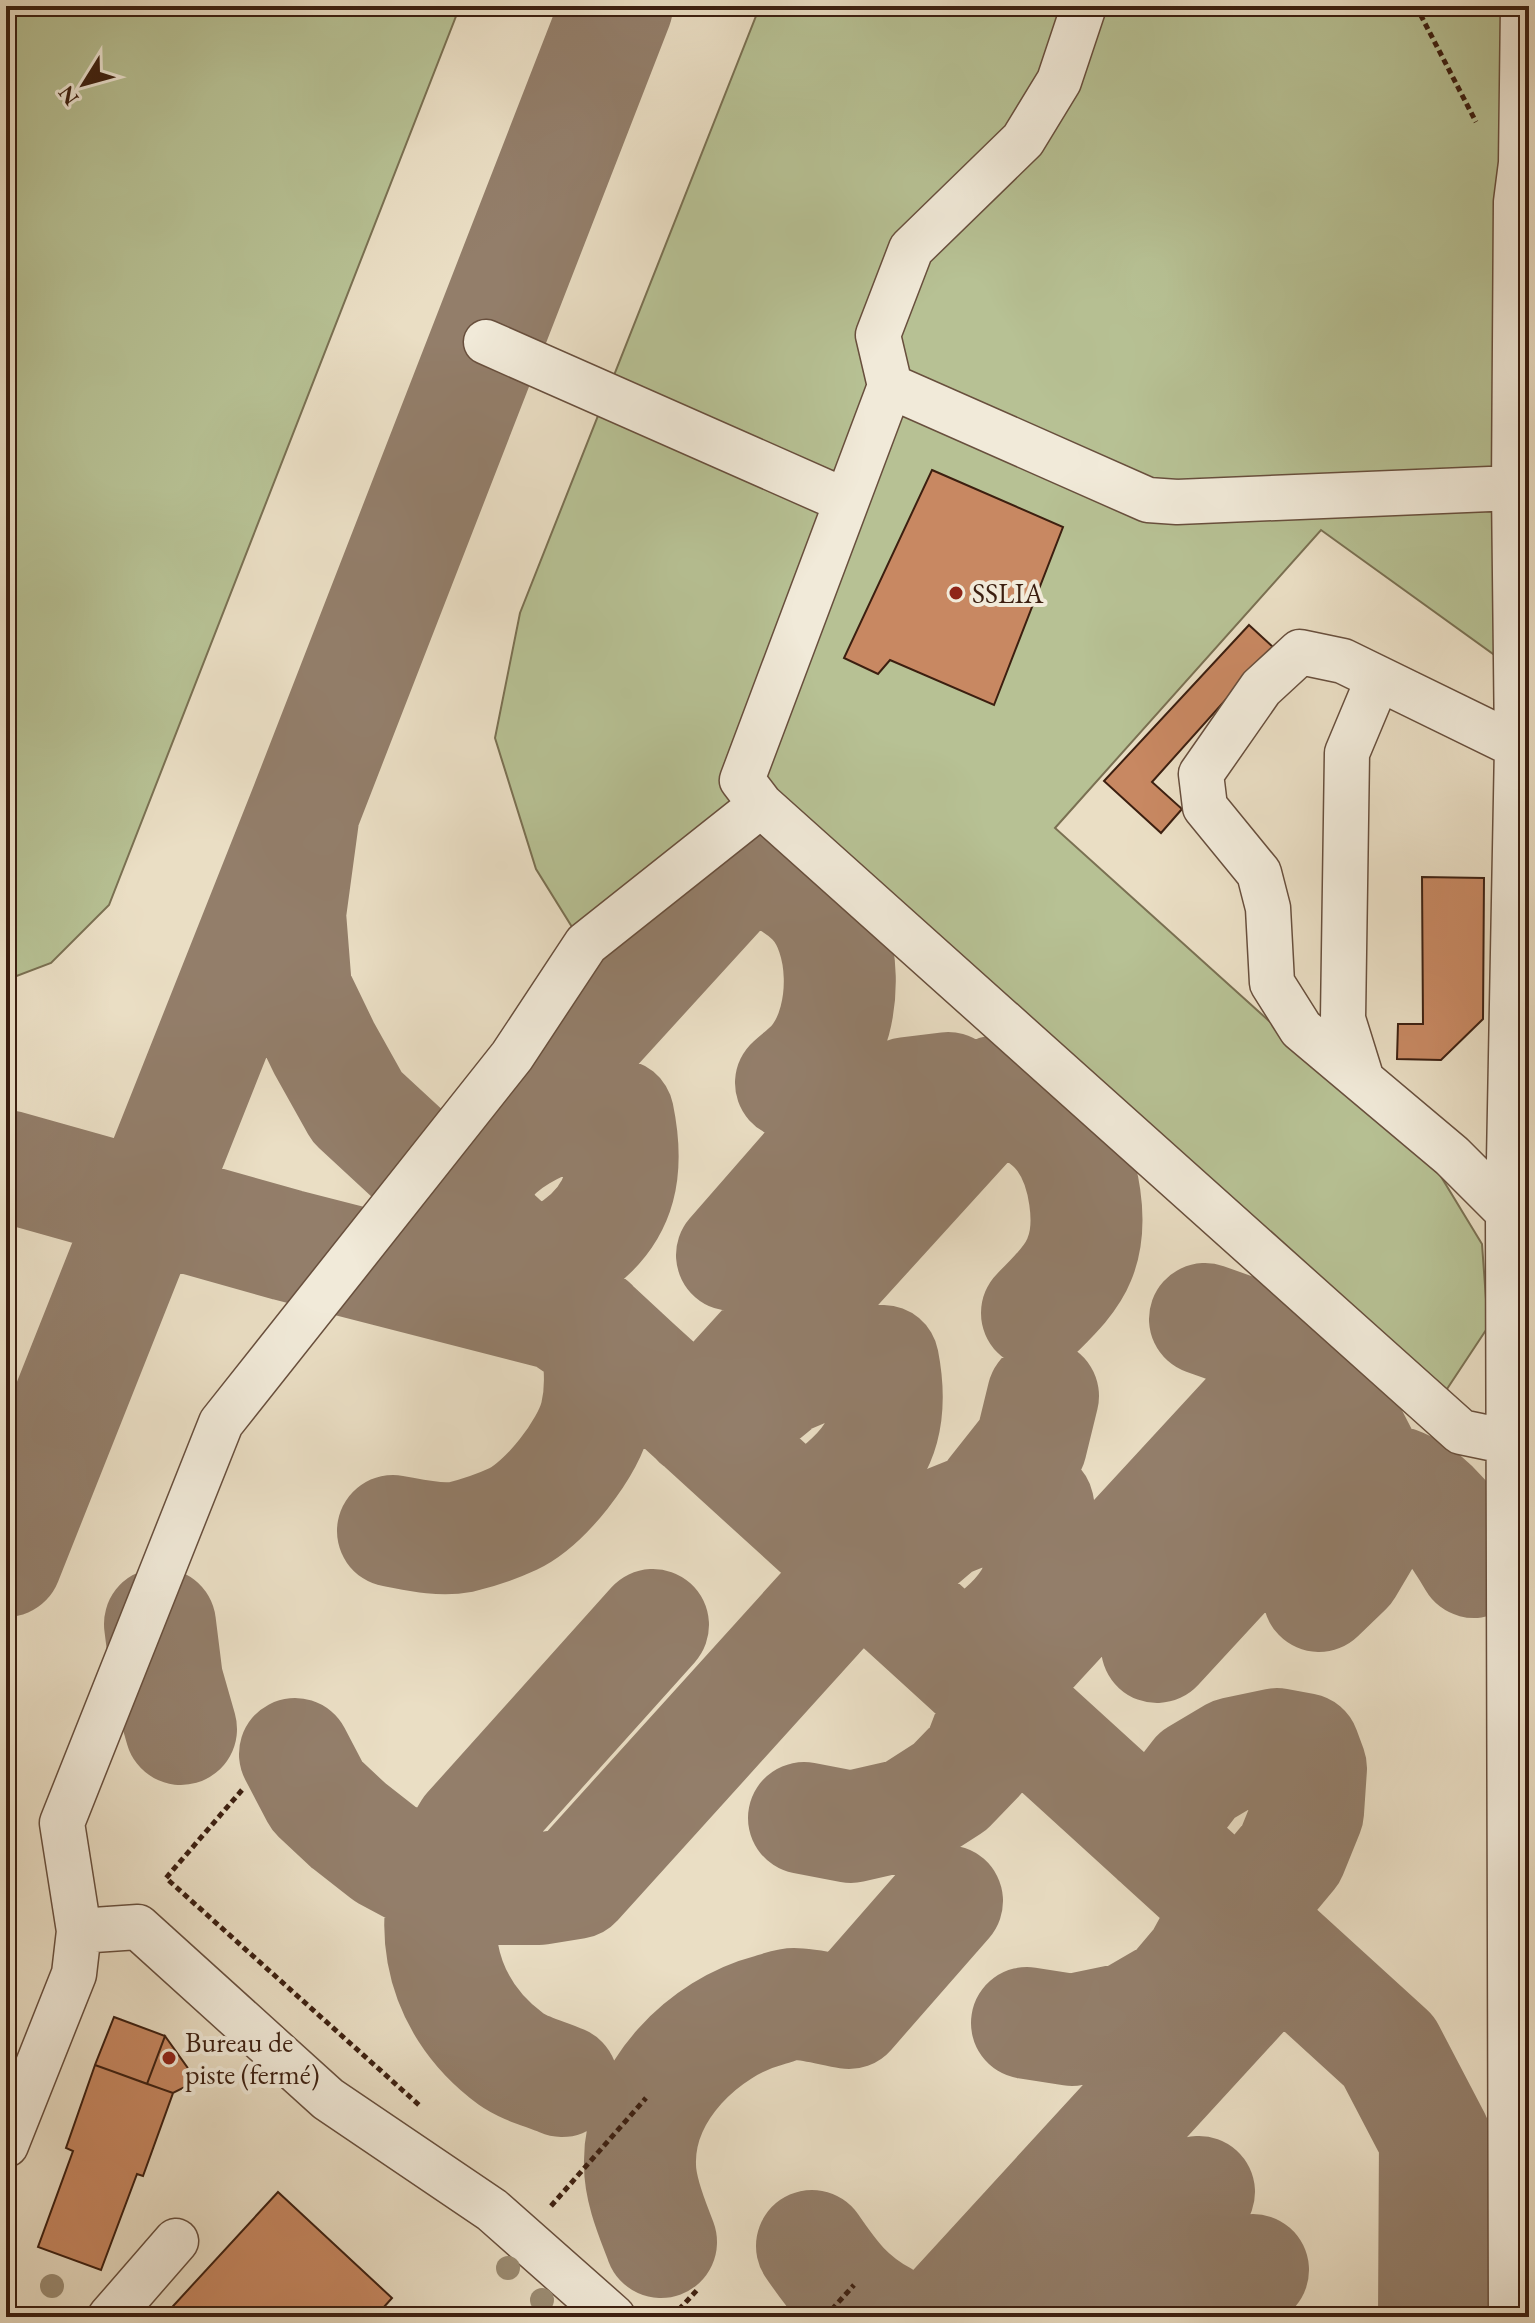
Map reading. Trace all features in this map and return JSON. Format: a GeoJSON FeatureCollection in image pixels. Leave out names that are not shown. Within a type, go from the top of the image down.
{"type":"FeatureCollection","features":[{"type":"Feature","properties":{"kind":"lane"},"geometry":{"type":"LineString","coordinates":[[1084,6],[1059,81],[1023,140],[911,249],[878,335],[890,386],[742,780],[761,805],[1461,1432],[1509,1442]]}},
{"type":"Feature","properties":{"kind":"lane"},"geometry":{"type":"LineString","coordinates":[[1511,2317],[1508,2091],[1509,1442],[1519,1227],[1514,488],[1516,202],[1525,158],[1523,6]]}},
{"type":"Feature","properties":{"kind":"lane"},"geometry":{"type":"LineString","coordinates":[[486,342],[846,501]]}},
{"type":"Feature","properties":{"kind":"lane"},"geometry":{"type":"LineString","coordinates":[[890,386],[1148,500],[1177,502],[1514,488]]}},
{"type":"Feature","properties":{"kind":"lane"},"geometry":{"type":"LineString","coordinates":[[1517,746],[1343,661],[1300,652],[1261,688],[1201,774],[1205,807],[1259,873],[1268,908],[1272,983],[1301,1029],[1452,1156],[1519,1227]]}},
{"type":"Feature","properties":{"kind":"lane"},"geometry":{"type":"LineString","coordinates":[[1362,1080],[1343,1019],[1347,753],[1378,679]]}},
{"type":"Feature","properties":{"kind":"lane"},"geometry":{"type":"LineString","coordinates":[[6,2145],[74,1974],[79,1931],[62,1823],[221,1423],[512,1056],[586,944],[761,805]]}},
{"type":"Feature","properties":{"kind":"lane"},"geometry":{"type":"LineString","coordinates":[[79,1931],[138,1927],[328,2099],[492,2210],[613,2317]]}},
{"type":"Feature","properties":{"kind":"lane"},"geometry":{"type":"LineString","coordinates":[[110,2317],[176,2241]]}},
{"type":"Feature","properties":{"kind":"path"},"geometry":{"type":"LineString","coordinates":[[1416,6],[1482,133]]}},
{"type":"Feature","properties":{"kind":"path"},"geometry":{"type":"LineString","coordinates":[[242,1790],[166,1878],[425,2110]]}},
{"type":"Feature","properties":{"kind":"path"},"geometry":{"type":"LineString","coordinates":[[542,2216],[646,2098]]}},
{"type":"Feature","properties":{"kind":"path"},"geometry":{"type":"LineString","coordinates":[[825,2317],[854,2285]]}},
{"type":"Feature","properties":{"kind":"path"},"geometry":{"type":"LineString","coordinates":[[672,2317],[699,2288]]}},
{"type":"Feature","properties":{"kind":"green space"},"geometry":{"type":"Polygon","coordinates":[[[6,6],[460,6],[109,905],[51,963],[6,980],[6,6]]]}},
{"type":"Feature","properties":{"kind":"green space"},"geometry":{"type":"Polygon","coordinates":[[[760,6],[1529,6],[1529,680],[1321,530],[1055,828],[1440,1175],[1482,1244],[1488,1327],[1445,1392],[771,787],[577,935],[536,869],[495,738],[520,613],[760,6]]]}},
{"type":"Feature","properties":{"kind":"building","name":"SSLIA"},"geometry":{"type":"Polygon","coordinates":[[[932,470],[1063,527],[994,705],[890,660],[878,674],[844,658],[932,470]]]}},
{"type":"Feature","properties":{"kind":"building"},"geometry":{"type":"Polygon","coordinates":[[[1249,625],[1273,647],[1152,782],[1182,809],[1161,833],[1104,781],[1249,625]]]}},
{"type":"Feature","properties":{"kind":"building"},"geometry":{"type":"Polygon","coordinates":[[[1422,877],[1484,878],[1483,1019],[1441,1060],[1397,1059],[1398,1024],[1423,1024],[1422,877]]]}},
{"type":"Feature","properties":{"kind":"building"},"geometry":{"type":"Polygon","coordinates":[[[114,2017],[165,2036],[147,2084],[95,2065],[114,2017]]]}},
{"type":"Feature","properties":{"kind":"building","name":"Bureau de piste (fermé)"},"geometry":{"type":"Polygon","coordinates":[[[165,2036],[197,2081],[173,2093],[147,2084],[165,2036]]]}},
{"type":"Feature","properties":{"kind":"building"},"geometry":{"type":"Polygon","coordinates":[[[95,2065],[173,2093],[143,2176],[137,2174],[101,2270],[38,2247],[73,2151],[66,2148],[95,2065]]]}},
{"type":"Feature","properties":{"kind":"building"},"geometry":{"type":"Polygon","coordinates":[[[278,2192],[392,2298],[375,2317],[163,2317],[278,2192]]]}},
{"type":"Feature","properties":{"kind":"taxiway"},"geometry":{"type":"LineString","coordinates":[[6,1561],[304,811],[617,6]]}},
{"type":"Feature","properties":{"kind":"taxiway"},"geometry":{"type":"LineString","coordinates":[[304,811],[290,914],[296,990],[357,1107],[1389,2051],[1435,2139],[1434,2317]]}},
{"type":"Feature","properties":{"kind":"taxiway"},"geometry":{"type":"LineString","coordinates":[[447,1191],[747,862],[790,883],[812,900],[824,915],[838,955],[840,977],[835,1021],[815,1061],[791,1083]]}},
{"type":"Feature","properties":{"kind":"taxiway"},"geometry":{"type":"LineString","coordinates":[[732,1255],[855,1114],[907,1093],[948,1088]]}},
{"type":"Feature","properties":{"kind":"taxiway"},"geometry":{"type":"LineString","coordinates":[[697,1421],[997,1091],[1040,1117],[1062,1137],[1076,1164],[1085,1197],[1086,1230],[1079,1260],[1066,1282],[1037,1313]]}},
{"type":"Feature","properties":{"kind":"taxiway"},"geometry":{"type":"LineString","coordinates":[[485,1169],[509,1143],[557,1118],[586,1113],[618,1115],[623,1153],[619,1187],[613,1203],[604,1218],[577,1245],[533,1270]]}},
{"type":"Feature","properties":{"kind":"taxiway"},"geometry":{"type":"LineString","coordinates":[[6,1166],[287,1245],[560,1315],[579,1328]]}},
{"type":"Feature","properties":{"kind":"taxiway"},"geometry":{"type":"LineString","coordinates":[[1157,1647],[1279,1515],[1300,1464],[1303,1413],[1280,1374],[1263,1351],[1236,1330],[1205,1319]]}},
{"type":"Feature","properties":{"kind":"taxiway"},"geometry":{"type":"LineString","coordinates":[[393,1531],[436,1538],[467,1535],[513,1519],[551,1488],[575,1459],[596,1415],[600,1369],[592,1324]]}},
{"type":"Feature","properties":{"kind":"taxiway"},"geometry":{"type":"LineString","coordinates":[[738,1435],[749,1408],[783,1380],[830,1360],[883,1361],[887,1389],[886,1414],[872,1453],[860,1470],[802,1516]]}},
{"type":"Feature","properties":{"kind":"taxiway"},"geometry":{"type":"LineString","coordinates":[[994,1691],[1280,1381],[1316,1394],[1346,1424],[1362,1455],[1372,1496],[1366,1537],[1347,1569],[1319,1596]]}},
{"type":"Feature","properties":{"kind":"taxiway"},"geometry":{"type":"LineString","coordinates":[[993,1493],[1031,1445],[1043,1396]]}},
{"type":"Feature","properties":{"kind":"taxiway"},"geometry":{"type":"LineString","coordinates":[[1308,1487],[1338,1479],[1364,1477],[1387,1479],[1407,1487],[1442,1516],[1474,1562]]}},
{"type":"Feature","properties":{"kind":"taxiway"},"geometry":{"type":"LineString","coordinates":[[890,1597],[909,1552],[943,1523],[990,1504],[1038,1505],[1043,1552],[1035,1589],[1013,1620],[976,1650]]}},
{"type":"Feature","properties":{"kind":"taxiway"},"geometry":{"type":"LineString","coordinates":[[295,1754],[317,1796],[348,1825],[385,1854],[428,1877],[485,1889],[539,1889],[576,1883],[860,1569]]}},
{"type":"Feature","properties":{"kind":"taxiway"},"geometry":{"type":"LineString","coordinates":[[160,1624],[167,1680],[181,1729]]}},
{"type":"Feature","properties":{"kind":"taxiway"},"geometry":{"type":"LineString","coordinates":[[562,2081],[511,2059],[485,2036],[465,2011],[451,1983],[443,1953],[440,1922],[444,1891],[453,1860],[469,1830],[653,1625]]}},
{"type":"Feature","properties":{"kind":"taxiway"},"geometry":{"type":"LineString","coordinates":[[804,1818],[851,1827],[908,1814],[950,1787],[978,1758],[1001,1698]]}},
{"type":"Feature","properties":{"kind":"taxiway"},"geometry":{"type":"LineString","coordinates":[[1027,2023],[1072,2030],[1130,2018],[1173,1993],[1200,1961],[1230,1906],[1271,1878],[1291,1854],[1308,1812],[1311,1768],[1304,1749],[1277,1744],[1234,1753],[1197,1775],[1170,1810],[1156,1839]]}},
{"type":"Feature","properties":{"kind":"taxiway"},"geometry":{"type":"LineString","coordinates":[[661,2242],[642,2185],[642,2138],[650,2112],[680,2066],[699,2047],[722,2031],[782,2006],[801,2004],[849,2013],[947,1901]]}},
{"type":"Feature","properties":{"kind":"taxiway"},"geometry":{"type":"LineString","coordinates":[[946,2317],[1257,1978]]}},
{"type":"Feature","properties":{"kind":"taxiway"},"geometry":{"type":"LineString","coordinates":[[1086,2317],[1199,2192]]}},
{"type":"Feature","properties":{"kind":"taxiway"},"geometry":{"type":"LineString","coordinates":[[812,2246],[843,2286],[883,2317]]}},
{"type":"Feature","properties":{"kind":"taxiway"},"geometry":{"type":"LineString","coordinates":[[1212,2317],[1253,2270]]}},
{"type":"Feature","properties":{"kind":"place","name":"SSLIA"},"geometry":{"type":"Point","coordinates":[956,593]}},
{"type":"Feature","properties":{"kind":"place","name":"Bureau de piste (fermé)"},"geometry":{"type":"Point","coordinates":[169,2058]}}]}
